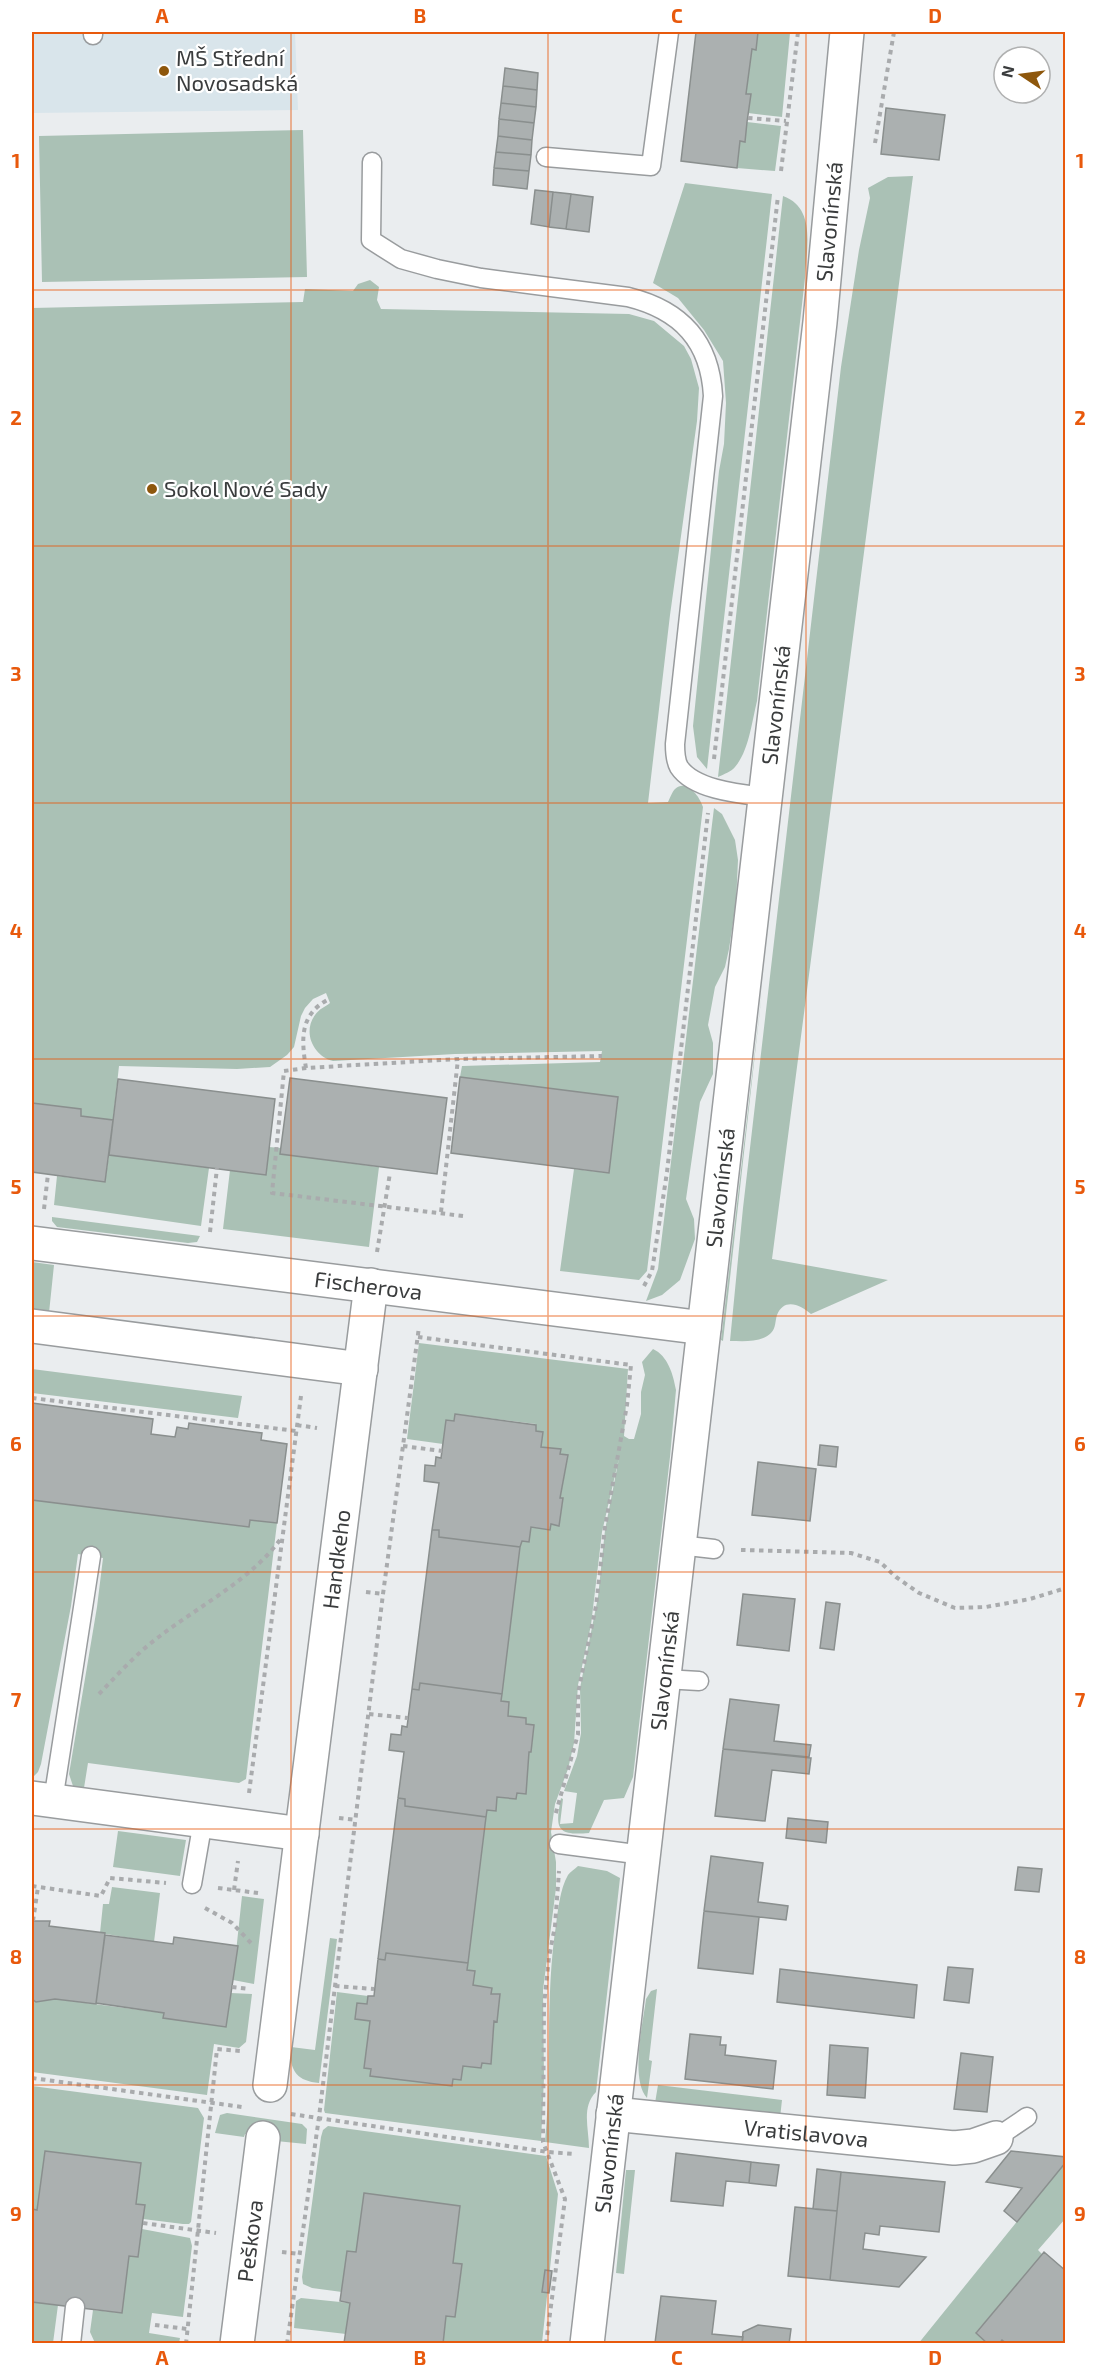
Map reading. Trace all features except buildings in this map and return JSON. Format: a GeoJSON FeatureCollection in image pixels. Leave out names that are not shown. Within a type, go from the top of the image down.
{"type":"FeatureCollection","features":[{"type":"Feature","properties":{"kind":"street","name":"Slavonínská"},"geometry":{"type":"LineString","coordinates":[[587,2343],[820,322],[847,32]]}},
{"type":"Feature","properties":{"kind":"street","name":"Fischerova"},"geometry":{"type":"LineString","coordinates":[[32,1243],[704,1328]]}},
{"type":"Feature","properties":{"kind":"street","name":"Handkeho"},"geometry":{"type":"LineString","coordinates":[[270,2085],[371,1285]]}},
{"type":"Feature","properties":{"kind":"street"},"geometry":{"type":"LineString","coordinates":[[32,1326],[361,1369]]}},
{"type":"Feature","properties":{"kind":"street"},"geometry":{"type":"LineString","coordinates":[[42,1799],[302,1834]]}},
{"type":"Feature","properties":{"kind":"street","name":"Vratislavova"},"geometry":{"type":"LineString","coordinates":[[613,2114],[954,2148],[1008,2139]]}},
{"type":"Feature","properties":{"kind":"street","name":"Peškova"},"geometry":{"type":"LineString","coordinates":[[237,2343],[263,2138]]}},
{"type":"Feature","properties":{"kind":"lane"},"geometry":{"type":"LineString","coordinates":[[546,157],[651,166],[669,32]]}},
{"type":"Feature","properties":{"kind":"lane"},"geometry":{"type":"LineString","coordinates":[[372,162],[371,240],[400,259],[481,278],[628,297],[652,303],[686,329],[705,354],[712,376],[713,396],[675,744],[676,757],[679,767],[689,776],[711,788],[766,797]]}},
{"type":"Feature","properties":{"kind":"lane"},"geometry":{"type":"LineString","coordinates":[[679,1545],[714,1549]]}},
{"type":"Feature","properties":{"kind":"lane"},"geometry":{"type":"LineString","coordinates":[[42,1799],[64,1731],[91,1556]]}},
{"type":"Feature","properties":{"kind":"lane"},"geometry":{"type":"LineString","coordinates":[[664,1679],[699,1681]]}},
{"type":"Feature","properties":{"kind":"lane"},"geometry":{"type":"LineString","coordinates":[[192,1884],[202,1821]]}},
{"type":"Feature","properties":{"kind":"lane"},"geometry":{"type":"LineString","coordinates":[[559,1844],[643,1854]]}},
{"type":"Feature","properties":{"kind":"lane"},"geometry":{"type":"LineString","coordinates":[[1008,2139],[1027,2117]]}},
{"type":"Feature","properties":{"kind":"lane"},"geometry":{"type":"LineString","coordinates":[[71,2343],[75,2307]]}},
{"type":"Feature","properties":{"kind":"path"},"geometry":{"type":"LineString","coordinates":[[781,171],[798,32]]}},
{"type":"Feature","properties":{"kind":"path"},"geometry":{"type":"LineString","coordinates":[[748,118],[786,121]]}},
{"type":"Feature","properties":{"kind":"path"},"geometry":{"type":"LineString","coordinates":[[714,763],[778,196]]}},
{"type":"Feature","properties":{"kind":"path"},"geometry":{"type":"LineString","coordinates":[[644,1287],[652,1271],[668,1172],[680,1048],[709,806]]}},
{"type":"Feature","properties":{"kind":"path"},"geometry":{"type":"LineString","coordinates":[[306,1068],[305,1023],[315,1007],[329,999]]}},
{"type":"Feature","properties":{"kind":"path"},"geometry":{"type":"LineString","coordinates":[[463,1216],[272,1193],[284,1071],[458,1059],[602,1056]]}},
{"type":"Feature","properties":{"kind":"path"},"geometry":{"type":"LineString","coordinates":[[441,1212],[458,1059]]}},
{"type":"Feature","properties":{"kind":"path"},"geometry":{"type":"LineString","coordinates":[[210,1233],[217,1168]]}},
{"type":"Feature","properties":{"kind":"path"},"geometry":{"type":"LineString","coordinates":[[377,1253],[390,1173]]}},
{"type":"Feature","properties":{"kind":"path"},"geometry":{"type":"LineString","coordinates":[[44,1210],[48,1174]]}},
{"type":"Feature","properties":{"kind":"path"},"geometry":{"type":"LineString","coordinates":[[287,2343],[319,2117],[402,1446],[418,1337],[631,1365],[627,1405],[605,1527],[596,1606],[578,1694],[578,1734],[569,1770],[557,1802],[553,1825],[559,1844],[557,1900],[544,2005],[543,2142],[565,2199],[546,2343]]}},
{"type":"Feature","properties":{"kind":"path"},"geometry":{"type":"LineString","coordinates":[[247,1804],[302,1392]]}},
{"type":"Feature","properties":{"kind":"path"},"geometry":{"type":"LineString","coordinates":[[32,1398],[296,1431]]}},
{"type":"Feature","properties":{"kind":"path"},"geometry":{"type":"LineString","coordinates":[[297,1425],[318,1428]]}},
{"type":"Feature","properties":{"kind":"path"},"geometry":{"type":"LineString","coordinates":[[402,1446],[442,1451]]}},
{"type":"Feature","properties":{"kind":"path"},"geometry":{"type":"LineString","coordinates":[[64,1731],[157,1638],[247,1573],[272,1551],[283,1536]]}},
{"type":"Feature","properties":{"kind":"path"},"geometry":{"type":"LineString","coordinates":[[714,1549],[851,1553],[880,1562],[919,1593],[955,1608],[986,1607],[1030,1599],[1065,1588]]}},
{"type":"Feature","properties":{"kind":"path"},"geometry":{"type":"LineString","coordinates":[[369,1714],[408,1718]]}},
{"type":"Feature","properties":{"kind":"path"},"geometry":{"type":"LineString","coordinates":[[234,1890],[238,1858]]}},
{"type":"Feature","properties":{"kind":"path"},"geometry":{"type":"LineString","coordinates":[[32,1886],[101,1896],[110,1878],[192,1884]]}},
{"type":"Feature","properties":{"kind":"path"},"geometry":{"type":"LineString","coordinates":[[157,1882],[165,1887]]}},
{"type":"Feature","properties":{"kind":"path"},"geometry":{"type":"LineString","coordinates":[[33,1921],[38,1887]]}},
{"type":"Feature","properties":{"kind":"path"},"geometry":{"type":"LineString","coordinates":[[200,1906],[232,1923],[245,1935],[257,1952]]}},
{"type":"Feature","properties":{"kind":"path"},"geometry":{"type":"LineString","coordinates":[[335,1986],[374,1989]]}},
{"type":"Feature","properties":{"kind":"path"},"geometry":{"type":"LineString","coordinates":[[186,2343],[210,2103],[218,2049],[249,2052]]}},
{"type":"Feature","properties":{"kind":"path"},"geometry":{"type":"LineString","coordinates":[[32,2078],[244,2108]]}},
{"type":"Feature","properties":{"kind":"path"},"geometry":{"type":"LineString","coordinates":[[319,2117],[548,2152],[584,2154]]}},
{"type":"Feature","properties":{"kind":"path"},"geometry":{"type":"LineString","coordinates":[[143,2223],[220,2233]]}},
{"type":"Feature","properties":{"kind":"path"},"geometry":{"type":"LineString","coordinates":[[155,2325],[187,2329]]}},
{"type":"Feature","properties":{"kind":"shaded area","name":"MŠ Střední Novosadská"},"geometry":{"type":"Polygon","coordinates":[[[32,32],[295,32],[298,110],[32,113],[32,32]]]}},
{"type":"Feature","properties":{"kind":"green space"},"geometry":{"type":"Polygon","coordinates":[[[758,32],[790,33],[782,117],[748,113],[750,94],[746,94],[752,49],[756,49],[758,32]]]}},
{"type":"Feature","properties":{"kind":"green space"},"geometry":{"type":"Polygon","coordinates":[[[747,122],[781,126],[775,171],[737,168],[740,141],[745,142],[747,122]]]}},
{"type":"Feature","properties":{"kind":"green space"},"geometry":{"type":"Polygon","coordinates":[[[303,130],[307,277],[42,282],[39,136],[303,130]]]}},
{"type":"Feature","properties":{"kind":"green space"},"geometry":{"type":"Polygon","coordinates":[[[913,176],[772,1259],[888,1280],[811,1314],[798,1306],[788,1304],[780,1309],[775,1327],[767,1336],[752,1341],[730,1341],[743,1208],[841,367],[859,250],[870,198],[868,188],[888,177],[913,176]]]}},
{"type":"Feature","properties":{"kind":"green space"},"geometry":{"type":"Polygon","coordinates":[[[685,183],[772,194],[707,769],[697,757],[693,726],[719,471],[724,444],[726,403],[723,361],[704,330],[678,298],[653,283],[685,183]]]}},
{"type":"Feature","properties":{"kind":"green space"},"geometry":{"type":"Polygon","coordinates":[[[783,196],[794,202],[801,210],[805,220],[807,243],[805,278],[757,701],[744,753],[732,770],[718,777],[783,196]]]}},
{"type":"Feature","properties":{"kind":"green space"},"geometry":{"type":"Polygon","coordinates":[[[370,280],[379,287],[377,300],[381,309],[629,314],[654,321],[684,346],[691,359],[699,388],[697,421],[670,615],[648,803],[668,802],[675,789],[684,786],[696,794],[703,807],[647,1271],[639,1280],[560,1271],[574,1169],[609,1173],[618,1097],[460,1077],[462,1066],[600,1062],[602,1051],[455,1054],[333,1061],[320,1054],[310,1036],[311,1022],[315,1015],[330,1003],[326,993],[313,999],[305,1008],[294,1047],[270,1067],[237,1069],[119,1066],[113,1120],[81,1116],[80,1109],[32,1103],[32,308],[303,302],[305,289],[353,291],[358,284],[370,280]]]}},
{"type":"Feature","properties":{"kind":"green space"},"geometry":{"type":"Polygon","coordinates":[[[714,808],[722,814],[735,840],[738,860],[736,903],[729,949],[725,967],[715,987],[708,1025],[713,1043],[713,1074],[700,1102],[686,1199],[694,1219],[695,1239],[680,1280],[662,1295],[646,1301],[658,1269],[714,808]]]}},
{"type":"Feature","properties":{"kind":"green space"},"geometry":{"type":"Polygon","coordinates":[[[762,991],[723,1341],[721,1340],[762,991]]]}},
{"type":"Feature","properties":{"kind":"green space"},"geometry":{"type":"Polygon","coordinates":[[[269,1147],[281,1148],[281,1154],[379,1167],[369,1247],[223,1229],[230,1170],[266,1175],[269,1147]]]}},
{"type":"Feature","properties":{"kind":"green space"},"geometry":{"type":"Polygon","coordinates":[[[109,1155],[209,1168],[201,1226],[54,1205],[57,1176],[105,1182],[109,1155]]]}},
{"type":"Feature","properties":{"kind":"green space"},"geometry":{"type":"Polygon","coordinates":[[[52,1217],[200,1236],[197,1242],[188,1243],[57,1227],[52,1217]]]}},
{"type":"Feature","properties":{"kind":"green space"},"geometry":{"type":"Polygon","coordinates":[[[32,1262],[54,1265],[49,1313],[32,1311],[32,1262]]]}},
{"type":"Feature","properties":{"kind":"green space"},"geometry":{"type":"Polygon","coordinates":[[[419,1343],[628,1369],[624,1436],[629,1439],[634,1439],[641,1414],[641,1392],[645,1375],[642,1362],[653,1349],[666,1361],[676,1390],[633,1777],[624,1798],[604,1800],[589,1833],[578,1834],[560,1828],[558,1817],[561,1798],[563,1799],[560,1824],[573,1823],[577,1793],[564,1791],[577,1756],[581,1733],[580,1688],[598,1597],[605,1530],[619,1458],[602,1532],[591,1625],[578,1685],[574,1743],[568,1769],[555,1804],[551,1832],[556,1862],[556,1888],[543,1990],[544,2078],[541,2141],[325,2113],[324,2110],[337,1992],[368,1996],[367,2004],[355,2019],[370,2021],[370,2076],[453,2079],[463,2066],[481,2068],[482,2063],[491,2064],[494,2021],[496,2022],[500,1995],[491,1994],[492,1988],[473,1985],[467,1970],[487,1810],[496,1810],[497,1797],[515,1799],[517,1793],[526,1794],[529,1752],[531,1752],[534,1726],[526,1724],[526,1718],[508,1716],[509,1702],[501,1701],[520,1547],[522,1541],[529,1542],[531,1527],[550,1530],[551,1524],[559,1526],[563,1499],[560,1498],[568,1456],[560,1454],[560,1449],[541,1447],[543,1432],[536,1431],[536,1424],[455,1414],[454,1421],[446,1420],[443,1444],[407,1439],[419,1343]]]}},
{"type":"Feature","properties":{"kind":"green space"},"geometry":{"type":"Polygon","coordinates":[[[32,1369],[242,1396],[238,1418],[32,1393],[32,1369]]]}},
{"type":"Feature","properties":{"kind":"green space"},"geometry":{"type":"Polygon","coordinates":[[[32,1500],[248,1527],[250,1520],[277,1523],[246,1779],[239,1783],[88,1763],[84,1788],[73,1786],[69,1774],[103,1558],[78,1554],[71,1606],[41,1764],[38,1772],[32,1778],[32,1595],[34,1575],[32,1574],[32,1500]]]}},
{"type":"Feature","properties":{"kind":"green space"},"geometry":{"type":"Polygon","coordinates":[[[118,1831],[186,1840],[180,1876],[113,1867],[118,1831]]]}},
{"type":"Feature","properties":{"kind":"green space"},"geometry":{"type":"Polygon","coordinates":[[[578,1866],[607,1871],[620,1878],[596,2092],[591,2098],[587,2111],[589,2148],[545,2142],[553,1952],[563,1887],[568,1875],[578,1866]]]}},
{"type":"Feature","properties":{"kind":"green space"},"geometry":{"type":"Polygon","coordinates":[[[112,1887],[160,1893],[154,1942],[100,1933],[103,1904],[109,1904],[112,1887]]]}},
{"type":"Feature","properties":{"kind":"green space"},"geometry":{"type":"Polygon","coordinates":[[[242,1896],[264,1899],[254,1984],[233,1980],[242,1896]]]}},
{"type":"Feature","properties":{"kind":"green space"},"geometry":{"type":"Polygon","coordinates":[[[330,1938],[337,1939],[319,2083],[304,2079],[295,2072],[291,2061],[291,2047],[315,2050],[330,1938]]]}},
{"type":"Feature","properties":{"kind":"green space"},"geometry":{"type":"Polygon","coordinates":[[[657,1989],[647,2098],[639,2078],[639,2050],[646,1999],[651,1991],[657,1989]]]}},
{"type":"Feature","properties":{"kind":"green space"},"geometry":{"type":"Polygon","coordinates":[[[231,1993],[252,1994],[246,2042],[239,2048],[214,2044],[207,2095],[32,2072],[32,1999],[36,2002],[55,1999],[164,2013],[163,2018],[226,2027],[231,1993]]]}},
{"type":"Feature","properties":{"kind":"green space"},"geometry":{"type":"Polygon","coordinates":[[[658,2085],[782,2100],[780,2118],[655,2103],[658,2085]]]}},
{"type":"Feature","properties":{"kind":"green space"},"geometry":{"type":"Polygon","coordinates":[[[32,2086],[198,2108],[204,2118],[191,2222],[183,2224],[143,2219],[145,2205],[136,2204],[141,2163],[45,2151],[37,2210],[32,2209],[32,2086]]]}},
{"type":"Feature","properties":{"kind":"green space"},"geometry":{"type":"Polygon","coordinates":[[[227,2113],[302,2124],[307,2129],[306,2144],[276,2141],[276,2137],[245,2134],[244,2137],[215,2133],[220,2115],[227,2113]]]}},
{"type":"Feature","properties":{"kind":"green space"},"geometry":{"type":"Polygon","coordinates":[[[328,2126],[546,2156],[558,2194],[542,2343],[443,2343],[446,2316],[455,2316],[462,2265],[453,2263],[460,2206],[364,2194],[356,2252],[347,2252],[342,2292],[312,2288],[303,2284],[302,2277],[321,2137],[323,2130],[328,2126]]]}},
{"type":"Feature","properties":{"kind":"green space"},"geometry":{"type":"Polygon","coordinates":[[[1065,2162],[1065,2219],[1038,2250],[1043,2255],[976,2332],[988,2343],[918,2344],[1065,2162]]]}},
{"type":"Feature","properties":{"kind":"green space"},"geometry":{"type":"Polygon","coordinates":[[[626,2170],[635,2170],[624,2274],[616,2273],[626,2170]]]}},
{"type":"Feature","properties":{"kind":"green space"},"geometry":{"type":"Polygon","coordinates":[[[142,2229],[190,2238],[192,2246],[183,2317],[152,2313],[149,2333],[180,2338],[179,2343],[95,2343],[90,2332],[93,2310],[122,2313],[129,2256],[138,2257],[142,2229]]]}},
{"type":"Feature","properties":{"kind":"green space"},"geometry":{"type":"Polygon","coordinates":[[[301,2298],[350,2303],[346,2334],[294,2328],[296,2301],[301,2298]]]}},
{"type":"Feature","properties":{"kind":"green space"},"geometry":{"type":"Polygon","coordinates":[[[32,2302],[58,2305],[53,2343],[32,2343],[32,2302]]]}},
{"type":"Feature","properties":{"kind":"place","name":"MŠ Střední Novosadská"},"geometry":{"type":"Point","coordinates":[164,71]}},
{"type":"Feature","properties":{"kind":"place","name":"Sokol Nové Sady"},"geometry":{"type":"Point","coordinates":[152,489]}}]}
